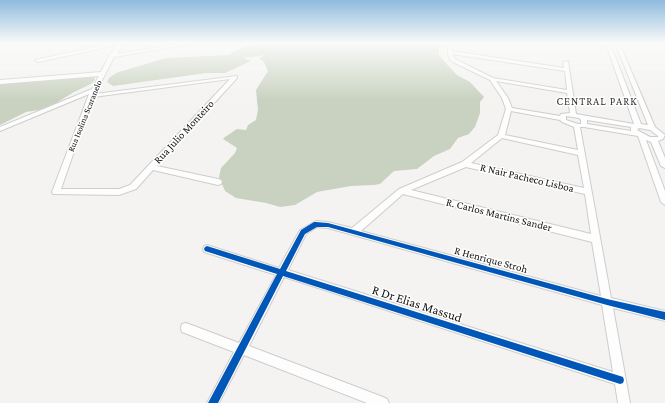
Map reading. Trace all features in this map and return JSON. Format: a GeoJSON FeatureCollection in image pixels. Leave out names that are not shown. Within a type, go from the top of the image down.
{"type":"FeatureCollection","features":[{"type":"Feature","properties":{"kind":"street","name":"Rua Isolina Scaranelo"},"geometry":{"type":"LineString","coordinates":[[109,62],[91,96],[56,192],[119,192],[133,187]]}},
{"type":"Feature","properties":{"kind":"street"},"geometry":{"type":"LineString","coordinates":[[455,62],[492,79],[569,92]]}},
{"type":"Feature","properties":{"kind":"street"},"geometry":{"type":"LineString","coordinates":[[514,62],[568,70]]}},
{"type":"Feature","properties":{"kind":"street"},"geometry":{"type":"LineString","coordinates":[[566,62],[573,114]]}},
{"type":"Feature","properties":{"kind":"street"},"geometry":{"type":"LineString","coordinates":[[613,62],[636,126],[634,131],[639,135],[665,202]]}},
{"type":"Feature","properties":{"kind":"street"},"geometry":{"type":"LineString","coordinates":[[628,62],[659,135],[665,166]]}},
{"type":"Feature","properties":{"kind":"street"},"geometry":{"type":"LineString","coordinates":[[0,82],[102,74]]}},
{"type":"Feature","properties":{"kind":"street","name":"Rua Julio Monteiro"},"geometry":{"type":"LineString","coordinates":[[91,96],[235,77],[133,187]]}},
{"type":"Feature","properties":{"kind":"street"},"geometry":{"type":"LineString","coordinates":[[354,232],[402,191],[465,164],[501,136],[509,109],[506,98],[492,79]]}},
{"type":"Feature","properties":{"kind":"street"},"geometry":{"type":"LineString","coordinates":[[0,129],[94,90]]}},
{"type":"Feature","properties":{"kind":"street"},"geometry":{"type":"LineString","coordinates":[[509,109],[562,118],[570,124],[580,126],[639,135],[659,135]]}},
{"type":"Feature","properties":{"kind":"street"},"geometry":{"type":"LineString","coordinates":[[562,118],[563,115],[573,114],[581,117],[636,126],[659,135]]}},
{"type":"Feature","properties":{"kind":"street"},"geometry":{"type":"LineString","coordinates":[[581,117],[584,120],[580,126],[582,153],[624,403]]}},
{"type":"Feature","properties":{"kind":"street"},"geometry":{"type":"LineString","coordinates":[[501,136],[582,153]]}},
{"type":"Feature","properties":{"kind":"street","name":"R Nair Pacheco Lisboa"},"geometry":{"type":"LineString","coordinates":[[465,164],[588,192]]}},
{"type":"Feature","properties":{"kind":"street"},"geometry":{"type":"LineString","coordinates":[[151,167],[218,182]]}},
{"type":"Feature","properties":{"kind":"street","name":"R. Carlos Martins Sander"},"geometry":{"type":"LineString","coordinates":[[402,191],[596,239]]}},
{"type":"Feature","properties":{"kind":"street","name":"R Henrique Stroh"},"geometry":{"type":"LineString","coordinates":[[282,273],[303,232],[313,225],[325,224],[607,302],[665,316]]}},
{"type":"Feature","properties":{"kind":"street","name":"R Dr Elias Massud"},"geometry":{"type":"LineString","coordinates":[[207,249],[620,380]]}},
{"type":"Feature","properties":{"kind":"street"},"geometry":{"type":"LineString","coordinates":[[213,403],[282,273]]}},
{"type":"Feature","properties":{"kind":"street"},"geometry":{"type":"LineString","coordinates":[[186,328],[383,403]]}},
{"type":"Feature","properties":{"kind":"green space"},"geometry":{"type":"Polygon","coordinates":[[[153,62],[249,62],[225,73],[206,73],[113,86],[107,82],[109,78],[116,73],[153,62]]]}},
{"type":"Feature","properties":{"kind":"green space"},"geometry":{"type":"Polygon","coordinates":[[[264,62],[445,62],[457,75],[470,82],[484,97],[480,102],[480,113],[475,127],[469,134],[458,138],[450,149],[434,156],[417,169],[394,171],[380,184],[351,186],[317,192],[295,205],[280,207],[236,198],[225,191],[219,177],[221,168],[235,153],[237,148],[223,139],[237,129],[246,130],[248,125],[256,120],[258,110],[256,90],[268,71],[264,62]]]}},
{"type":"Feature","properties":{"kind":"green space"},"geometry":{"type":"Polygon","coordinates":[[[94,75],[95,80],[91,84],[56,103],[39,110],[26,112],[0,125],[0,83],[94,75]]]}},
{"type":"Feature","properties":{"kind":"cycle path"},"geometry":{"type":"LineString","coordinates":[[213,403],[303,232],[316,224],[328,225],[607,302],[665,316]]}},
{"type":"Feature","properties":{"kind":"cycle path"},"geometry":{"type":"LineString","coordinates":[[207,249],[620,380]]}},
{"type":"Feature","properties":{"kind":"district","name":"CENTRAL PARK"},"geometry":{"type":"Point","coordinates":[597,102]}}]}
